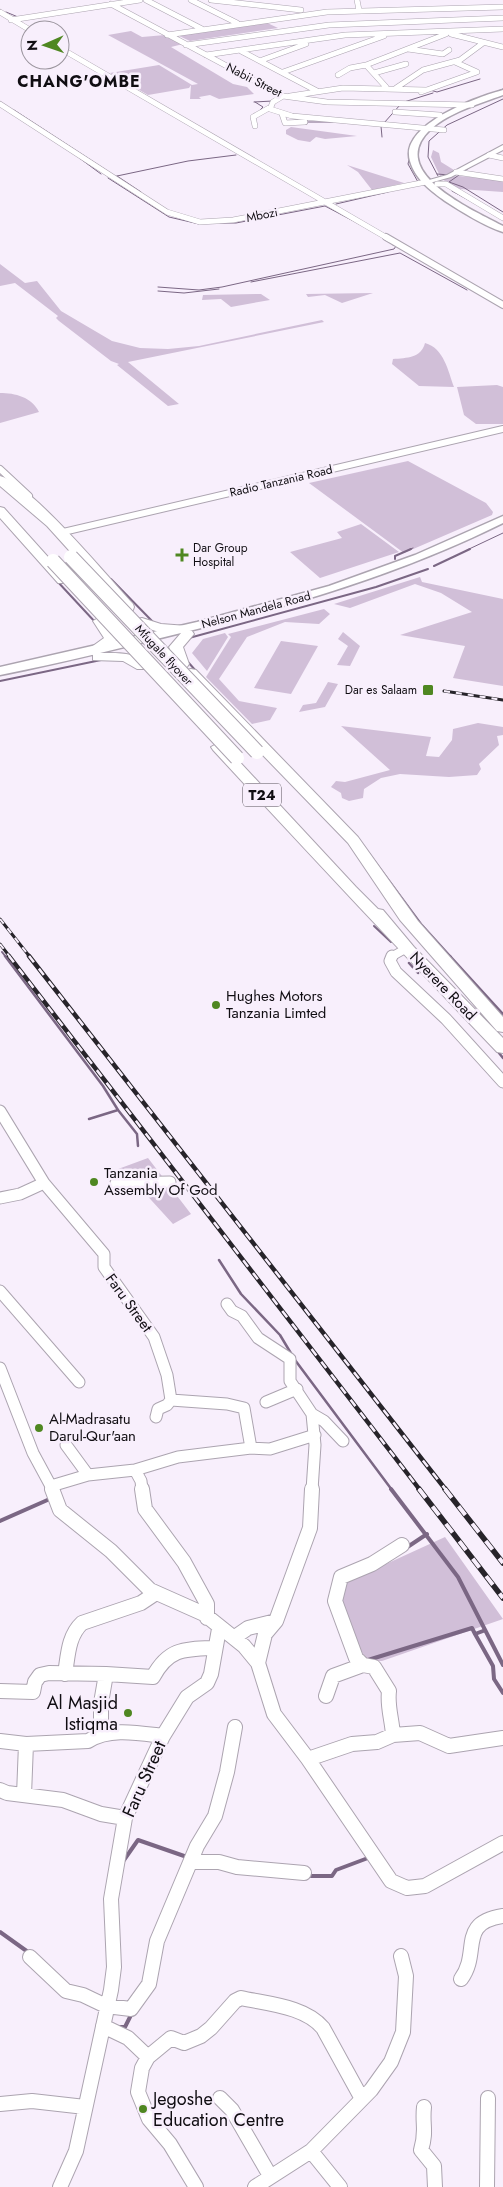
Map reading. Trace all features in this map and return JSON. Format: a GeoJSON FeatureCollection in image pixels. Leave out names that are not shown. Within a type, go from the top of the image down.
{"type":"FeatureCollection","features":[{"type":"Feature","properties":{"kind":"highway","name":"T24"},"geometry":{"type":"LineString","coordinates":[[0,480],[16,490],[63,532],[142,622],[353,840],[413,925]]}},
{"type":"Feature","properties":{"kind":"highway","name":"Mfugale flyover"},"geometry":{"type":"LineString","coordinates":[[0,485],[72,557],[344,843],[413,925]]}},
{"type":"Feature","properties":{"kind":"highway","name":"Mfugale flyover"},"geometry":{"type":"LineString","coordinates":[[0,504],[334,861],[384,923]]}},
{"type":"Feature","properties":{"kind":"highway","name":"T24"},"geometry":{"type":"LineString","coordinates":[[0,511],[350,890],[384,923]]}},
{"type":"Feature","properties":{"kind":"highway"},"geometry":{"type":"LineString","coordinates":[[95,654],[111,639],[100,621]]}},
{"type":"Feature","properties":{"kind":"highway"},"geometry":{"type":"LineString","coordinates":[[142,622],[159,628],[185,632],[176,647],[182,664]]}},
{"type":"Feature","properties":{"kind":"highway"},"geometry":{"type":"LineString","coordinates":[[95,654],[126,657],[142,666]]}},
{"type":"Feature","properties":{"kind":"highway","name":"Nyerere Road"},"geometry":{"type":"LineString","coordinates":[[384,923],[503,1048]]}},
{"type":"Feature","properties":{"kind":"highway","name":"Nyerere Road"},"geometry":{"type":"LineString","coordinates":[[413,925],[503,1027]]}},
{"type":"Feature","properties":{"kind":"main road"},"geometry":{"type":"LineString","coordinates":[[503,92],[472,105],[428,128],[416,143],[412,160],[415,168],[444,195],[503,229]]}},
{"type":"Feature","properties":{"kind":"main road"},"geometry":{"type":"LineString","coordinates":[[503,96],[464,113],[426,142],[422,151],[424,167],[432,182],[503,223]]}},
{"type":"Feature","properties":{"kind":"main road","name":"Nelson Mandela Road"},"geometry":{"type":"LineString","coordinates":[[185,632],[374,576],[467,537],[503,519]]}},
{"type":"Feature","properties":{"kind":"main road","name":"Nelson Mandela Road"},"geometry":{"type":"LineString","coordinates":[[0,679],[158,638],[324,599],[471,543],[503,528]]}},
{"type":"Feature","properties":{"kind":"main road","name":"Nelson Mandela Road"},"geometry":{"type":"LineString","coordinates":[[0,671],[95,654]]}},
{"type":"Feature","properties":{"kind":"street"},"geometry":{"type":"LineString","coordinates":[[11,20],[140,0]]}},
{"type":"Feature","properties":{"kind":"street"},"geometry":{"type":"LineString","coordinates":[[146,0],[202,28]]}},
{"type":"Feature","properties":{"kind":"street"},"geometry":{"type":"LineString","coordinates":[[191,0],[237,23]]}},
{"type":"Feature","properties":{"kind":"street"},"geometry":{"type":"LineString","coordinates":[[211,0],[266,8],[327,12]]}},
{"type":"Feature","properties":{"kind":"street"},"geometry":{"type":"LineString","coordinates":[[357,0],[359,10]]}},
{"type":"Feature","properties":{"kind":"street","name":"Nabii Street"},"geometry":{"type":"LineString","coordinates":[[110,4],[302,106],[334,102],[472,105]]}},
{"type":"Feature","properties":{"kind":"street"},"geometry":{"type":"LineString","coordinates":[[167,35],[202,28],[327,12],[503,7]]}},
{"type":"Feature","properties":{"kind":"street"},"geometry":{"type":"LineString","coordinates":[[390,9],[396,20]]}},
{"type":"Feature","properties":{"kind":"street"},"geometry":{"type":"LineString","coordinates":[[0,12],[20,25]]}},
{"type":"Feature","properties":{"kind":"street"},"geometry":{"type":"LineString","coordinates":[[186,45],[281,30],[329,25],[396,20],[503,18]]}},
{"type":"Feature","properties":{"kind":"street"},"geometry":{"type":"LineString","coordinates":[[260,20],[281,30]]}},
{"type":"Feature","properties":{"kind":"street"},"geometry":{"type":"LineString","coordinates":[[329,25],[345,35]]}},
{"type":"Feature","properties":{"kind":"street"},"geometry":{"type":"LineString","coordinates":[[206,56],[345,35],[503,29]]}},
{"type":"Feature","properties":{"kind":"street"},"geometry":{"type":"LineString","coordinates":[[338,75],[350,68],[366,65],[450,32],[483,43],[503,47]]}},
{"type":"Feature","properties":{"kind":"street"},"geometry":{"type":"LineString","coordinates":[[283,72],[393,33]]}},
{"type":"Feature","properties":{"kind":"street"},"geometry":{"type":"LineString","coordinates":[[262,60],[327,37]]}},
{"type":"Feature","properties":{"kind":"street"},"geometry":{"type":"LineString","coordinates":[[396,88],[423,70],[455,62],[483,43]]}},
{"type":"Feature","properties":{"kind":"street"},"geometry":{"type":"LineString","coordinates":[[407,49],[443,54],[449,50]]}},
{"type":"Feature","properties":{"kind":"street"},"geometry":{"type":"LineString","coordinates":[[240,50],[262,60],[317,91]]}},
{"type":"Feature","properties":{"kind":"street"},"geometry":{"type":"LineString","coordinates":[[70,54],[325,204],[503,305]]}},
{"type":"Feature","properties":{"kind":"street"},"geometry":{"type":"LineString","coordinates":[[412,95],[476,72],[455,62]]}},
{"type":"Feature","properties":{"kind":"street"},"geometry":{"type":"LineString","coordinates":[[374,73],[406,64]]}},
{"type":"Feature","properties":{"kind":"street"},"geometry":{"type":"LineString","coordinates":[[366,65],[386,87]]}},
{"type":"Feature","properties":{"kind":"street"},"geometry":{"type":"LineString","coordinates":[[255,126],[253,117],[269,105],[285,97],[343,88],[386,87],[426,90]]}},
{"type":"Feature","properties":{"kind":"street"},"geometry":{"type":"LineString","coordinates":[[329,108],[334,102]]}},
{"type":"Feature","properties":{"kind":"street"},"geometry":{"type":"LineString","coordinates":[[358,103],[360,110],[383,102]]}},
{"type":"Feature","properties":{"kind":"street","name":"Mbozi"},"geometry":{"type":"LineString","coordinates":[[0,104],[167,212],[194,221],[233,220],[325,204],[432,182]]}},
{"type":"Feature","properties":{"kind":"street"},"geometry":{"type":"LineString","coordinates":[[261,106],[269,105],[282,114],[441,130]]}},
{"type":"Feature","properties":{"kind":"street"},"geometry":{"type":"LineString","coordinates":[[299,122],[298,116],[302,106]]}},
{"type":"Feature","properties":{"kind":"street"},"geometry":{"type":"LineString","coordinates":[[394,112],[440,115]]}},
{"type":"Feature","properties":{"kind":"street"},"geometry":{"type":"LineString","coordinates":[[282,114],[285,123],[312,122]]}},
{"type":"Feature","properties":{"kind":"street"},"geometry":{"type":"LineString","coordinates":[[367,131],[369,124]]}},
{"type":"Feature","properties":{"kind":"street"},"geometry":{"type":"LineString","coordinates":[[432,182],[456,172],[503,147]]}},
{"type":"Feature","properties":{"kind":"street"},"geometry":{"type":"LineString","coordinates":[[489,155],[503,158]]}},
{"type":"Feature","properties":{"kind":"street"},"geometry":{"type":"LineString","coordinates":[[456,172],[503,179]]}},
{"type":"Feature","properties":{"kind":"street"},"geometry":{"type":"LineString","coordinates":[[432,182],[446,184],[503,218]]}},
{"type":"Feature","properties":{"kind":"street","name":"Radio Tanzania Road"},"geometry":{"type":"LineString","coordinates":[[63,532],[503,429]]}},
{"type":"Feature","properties":{"kind":"street"},"geometry":{"type":"LineString","coordinates":[[0,469],[63,532]]}},
{"type":"Feature","properties":{"kind":"street"},"geometry":{"type":"LineString","coordinates":[[407,948],[392,955],[390,962],[396,972],[446,1019],[503,1082]]}},
{"type":"Feature","properties":{"kind":"street","name":"Faru Street"},"geometry":{"type":"LineString","coordinates":[[0,1111],[44,1183],[104,1254],[104,1267],[154,1337],[167,1375],[171,1400]]}},
{"type":"Feature","properties":{"kind":"street"},"geometry":{"type":"LineString","coordinates":[[116,1183],[170,1182]]}},
{"type":"Feature","properties":{"kind":"street"},"geometry":{"type":"LineString","coordinates":[[0,1198],[20,1194],[44,1183]]}},
{"type":"Feature","properties":{"kind":"street"},"geometry":{"type":"LineString","coordinates":[[0,1291],[79,1382]]}},
{"type":"Feature","properties":{"kind":"street"},"geometry":{"type":"LineString","coordinates":[[227,1304],[232,1311],[242,1316],[258,1338],[290,1360],[290,1381],[312,1414],[315,1435],[310,1528],[276,1621],[265,1634],[258,1663]]}},
{"type":"Feature","properties":{"kind":"street"},"geometry":{"type":"LineString","coordinates":[[0,1368],[33,1453],[51,1486],[60,1510],[64,1515],[104,1544],[136,1577],[156,1593],[193,1609],[207,1618],[219,1629],[235,1638],[258,1663],[274,1714],[308,1759],[391,1881],[400,1887],[425,1886],[503,1843]]}},
{"type":"Feature","properties":{"kind":"street"},"geometry":{"type":"LineString","coordinates":[[266,1402],[297,1389]]}},
{"type":"Feature","properties":{"kind":"street"},"geometry":{"type":"LineString","coordinates":[[156,1417],[158,1409],[168,1405],[171,1400],[190,1403],[230,1403],[244,1408],[250,1448]]}},
{"type":"Feature","properties":{"kind":"street"},"geometry":{"type":"LineString","coordinates":[[312,1414],[324,1421],[343,1441]]}},
{"type":"Feature","properties":{"kind":"street"},"geometry":{"type":"LineString","coordinates":[[51,1486],[88,1475],[135,1470],[178,1457],[250,1448],[270,1449],[315,1435]]}},
{"type":"Feature","properties":{"kind":"street"},"geometry":{"type":"LineString","coordinates":[[66,1445],[88,1475]]}},
{"type":"Feature","properties":{"kind":"street"},"geometry":{"type":"LineString","coordinates":[[135,1470],[141,1481],[145,1509],[184,1562],[207,1604],[207,1618]]}},
{"type":"Feature","properties":{"kind":"street"},"geometry":{"type":"LineString","coordinates":[[363,1666],[356,1658],[337,1611],[335,1601],[341,1577],[372,1564],[402,1545]]}},
{"type":"Feature","properties":{"kind":"street"},"geometry":{"type":"LineString","coordinates":[[65,1674],[74,1631],[80,1624],[121,1608],[146,1604],[156,1593]]}},
{"type":"Feature","properties":{"kind":"street"},"geometry":{"type":"LineString","coordinates":[[235,1638],[238,1632],[249,1627],[276,1621]]}},
{"type":"Feature","properties":{"kind":"street","name":"Faru Street"},"geometry":{"type":"LineString","coordinates":[[60,2187],[76,2150],[104,2026],[114,1966],[111,1899],[125,1818],[163,1736],[187,1696],[207,1683],[211,1674],[219,1629]]}},
{"type":"Feature","properties":{"kind":"street"},"geometry":{"type":"LineString","coordinates":[[0,1691],[33,1692],[35,1682],[40,1675],[49,1673],[134,1674],[153,1677],[161,1663],[171,1656],[197,1648],[213,1648],[214,1654]]}},
{"type":"Feature","properties":{"kind":"street"},"geometry":{"type":"LineString","coordinates":[[326,1696],[333,1676],[363,1666],[374,1667],[390,1691],[387,1704],[392,1718],[393,1735]]}},
{"type":"Feature","properties":{"kind":"street"},"geometry":{"type":"LineString","coordinates":[[101,1734],[101,1702],[106,1674]]}},
{"type":"Feature","properties":{"kind":"street"},"geometry":{"type":"LineString","coordinates":[[30,1957],[66,1991],[83,1995],[106,2006],[131,2009],[149,1984],[156,1941],[192,1862],[195,1848],[215,1815],[231,1759],[235,1728]]}},
{"type":"Feature","properties":{"kind":"street"},"geometry":{"type":"LineString","coordinates":[[0,1742],[26,1744],[88,1741],[92,1736],[101,1734],[131,1732],[163,1736]]}},
{"type":"Feature","properties":{"kind":"street"},"geometry":{"type":"LineString","coordinates":[[308,1759],[352,1744],[377,1742],[393,1735],[420,1733],[449,1746],[503,1738]]}},
{"type":"Feature","properties":{"kind":"street"},"geometry":{"type":"LineString","coordinates":[[24,1795],[26,1744]]}},
{"type":"Feature","properties":{"kind":"street"},"geometry":{"type":"LineString","coordinates":[[0,1790],[63,1800],[101,1814],[125,1818]]}},
{"type":"Feature","properties":{"kind":"street"},"geometry":{"type":"LineString","coordinates":[[192,1862],[219,1862],[237,1867],[304,1873]]}},
{"type":"Feature","properties":{"kind":"street"},"geometry":{"type":"LineString","coordinates":[[461,1979],[468,1969],[469,1953],[475,1929],[489,1918],[503,1916]]}},
{"type":"Feature","properties":{"kind":"street"},"geometry":{"type":"LineString","coordinates":[[260,2183],[310,2151],[371,2090],[391,2062],[403,2032],[406,1976],[401,1956]]}},
{"type":"Feature","properties":{"kind":"street"},"geometry":{"type":"LineString","coordinates":[[196,2187],[170,2144],[149,2119],[138,2092],[142,2068],[148,2057],[171,2038],[184,2043],[201,2036],[211,2028],[235,2001],[241,1998],[279,2006],[315,2018],[323,2028],[362,2099]]}},
{"type":"Feature","properties":{"kind":"street"},"geometry":{"type":"LineString","coordinates":[[104,2026],[122,2032],[141,2046],[148,2057]]}},
{"type":"Feature","properties":{"kind":"street"},"geometry":{"type":"LineString","coordinates":[[220,2098],[232,2110],[248,2135],[264,2170],[269,2174],[260,2183]]}},
{"type":"Feature","properties":{"kind":"street"},"geometry":{"type":"LineString","coordinates":[[487,2187],[488,2098]]}},
{"type":"Feature","properties":{"kind":"street"},"geometry":{"type":"LineString","coordinates":[[0,2104],[32,2101],[85,2107]]}},
{"type":"Feature","properties":{"kind":"street"},"geometry":{"type":"LineString","coordinates":[[424,2107],[423,2120],[426,2134],[421,2150],[434,2166],[435,2187]]}},
{"type":"Feature","properties":{"kind":"street"},"geometry":{"type":"LineString","coordinates":[[310,2151],[328,2170],[340,2187]]}},
{"type":"Feature","properties":{"kind":"shaded area"},"geometry":{"type":"Polygon","coordinates":[[[261,20],[278,28],[190,41],[175,34],[261,20]]]}},
{"type":"Feature","properties":{"kind":"shaded area"},"geometry":{"type":"Polygon","coordinates":[[[131,31],[142,37],[165,35],[183,44],[171,47],[233,84],[247,87],[254,94],[219,99],[210,95],[199,97],[201,99],[190,99],[191,85],[189,88],[148,95],[110,73],[159,65],[192,85],[198,84],[108,35],[131,31]]]}},
{"type":"Feature","properties":{"kind":"shaded area"},"geometry":{"type":"Polygon","coordinates":[[[291,127],[357,136],[325,139],[316,137],[310,142],[298,140],[286,134],[286,130],[291,127]]]}},
{"type":"Feature","properties":{"kind":"shaded area"},"geometry":{"type":"Polygon","coordinates":[[[433,150],[439,153],[441,162],[454,170],[451,173],[440,176],[431,157],[433,150]]]}},
{"type":"Feature","properties":{"kind":"shaded area"},"geometry":{"type":"Polygon","coordinates":[[[347,165],[404,183],[372,190],[358,172],[347,165]]]}},
{"type":"Feature","properties":{"kind":"shaded area"},"geometry":{"type":"Polygon","coordinates":[[[459,176],[503,180],[503,192],[460,189],[444,181],[446,177],[459,176]]]}},
{"type":"Feature","properties":{"kind":"shaded area"},"geometry":{"type":"Polygon","coordinates":[[[0,264],[25,283],[37,281],[61,311],[112,341],[140,348],[168,349],[199,346],[322,320],[324,322],[128,362],[179,404],[168,406],[117,365],[119,364],[111,361],[59,321],[56,318],[58,316],[15,283],[0,286],[0,264]]]}},
{"type":"Feature","properties":{"kind":"shaded area"},"geometry":{"type":"Polygon","coordinates":[[[373,293],[342,303],[325,295],[308,297],[306,294],[373,293]]]}},
{"type":"Feature","properties":{"kind":"shaded area"},"geometry":{"type":"Polygon","coordinates":[[[261,294],[270,300],[231,307],[221,299],[202,300],[203,295],[261,294]]]}},
{"type":"Feature","properties":{"kind":"shaded area"},"geometry":{"type":"Polygon","coordinates":[[[425,343],[437,350],[441,355],[454,387],[419,386],[392,364],[393,359],[417,354],[425,343]]]}},
{"type":"Feature","properties":{"kind":"shaded area"},"geometry":{"type":"Polygon","coordinates":[[[497,385],[503,387],[503,424],[476,424],[464,415],[457,387],[497,385]]]}},
{"type":"Feature","properties":{"kind":"shaded area"},"geometry":{"type":"Polygon","coordinates":[[[0,393],[28,399],[39,412],[0,423],[0,393]]]}},
{"type":"Feature","properties":{"kind":"shaded area"},"geometry":{"type":"Polygon","coordinates":[[[408,461],[486,503],[493,512],[492,515],[404,553],[309,483],[408,461]]]}},
{"type":"Feature","properties":{"kind":"shaded area"},"geometry":{"type":"Polygon","coordinates":[[[361,524],[399,552],[320,578],[290,552],[342,538],[337,532],[361,524]]]}},
{"type":"Feature","properties":{"kind":"shaded area"},"geometry":{"type":"Polygon","coordinates":[[[420,577],[422,582],[503,599],[503,686],[453,678],[465,646],[400,635],[472,612],[441,593],[415,584],[350,608],[334,604],[420,577]]]}},
{"type":"Feature","properties":{"kind":"shaded area"},"geometry":{"type":"Polygon","coordinates":[[[324,609],[330,614],[319,624],[285,622],[247,637],[219,679],[239,701],[277,708],[270,720],[252,724],[206,677],[231,637],[228,634],[324,609]]]}},
{"type":"Feature","properties":{"kind":"shaded area"},"geometry":{"type":"Polygon","coordinates":[[[343,632],[360,646],[350,666],[337,665],[348,646],[338,639],[343,632]]]}},
{"type":"Feature","properties":{"kind":"shaded area"},"geometry":{"type":"Polygon","coordinates":[[[225,633],[228,637],[207,671],[192,653],[203,639],[225,633]]]}},
{"type":"Feature","properties":{"kind":"shaded area"},"geometry":{"type":"Polygon","coordinates":[[[281,641],[318,646],[291,694],[254,688],[281,641]]]}},
{"type":"Feature","properties":{"kind":"shaded area"},"geometry":{"type":"Polygon","coordinates":[[[328,682],[338,684],[325,707],[299,712],[303,705],[316,703],[328,682]]]}},
{"type":"Feature","properties":{"kind":"shaded area"},"geometry":{"type":"Polygon","coordinates":[[[478,723],[503,727],[503,735],[497,736],[499,745],[479,764],[481,769],[477,775],[449,777],[400,774],[381,778],[364,789],[363,798],[349,801],[342,798],[341,793],[331,787],[336,781],[345,782],[390,770],[341,726],[431,737],[426,756],[439,757],[452,740],[453,729],[478,723]]]}},
{"type":"Feature","properties":{"kind":"shaded area"},"geometry":{"type":"Polygon","coordinates":[[[148,1158],[191,1214],[173,1224],[131,1178],[115,1180],[110,1172],[148,1158]]]}},
{"type":"Feature","properties":{"kind":"shaded area"},"geometry":{"type":"Polygon","coordinates":[[[445,1537],[503,1619],[382,1661],[369,1661],[352,1635],[338,1586],[445,1537]]]}},
{"type":"Feature","properties":{"kind":"waterway"},"geometry":{"type":"LineString","coordinates":[[6,12],[18,17]]}},
{"type":"Feature","properties":{"kind":"waterway"},"geometry":{"type":"LineString","coordinates":[[430,90],[437,92],[480,79]]}},
{"type":"Feature","properties":{"kind":"waterway"},"geometry":{"type":"LineString","coordinates":[[261,88],[278,98]]}},
{"type":"Feature","properties":{"kind":"waterway"},"geometry":{"type":"LineString","coordinates":[[493,93],[503,89]]}},
{"type":"Feature","properties":{"kind":"waterway"},"geometry":{"type":"LineString","coordinates":[[404,102],[433,93]]}},
{"type":"Feature","properties":{"kind":"waterway"},"geometry":{"type":"LineString","coordinates":[[438,176],[428,157],[429,141],[447,125],[503,99]]}},
{"type":"Feature","properties":{"kind":"waterway"},"geometry":{"type":"LineString","coordinates":[[254,102],[273,101]]}},
{"type":"Feature","properties":{"kind":"waterway"},"geometry":{"type":"LineString","coordinates":[[255,102],[263,107],[258,112]]}},
{"type":"Feature","properties":{"kind":"waterway"},"geometry":{"type":"LineString","coordinates":[[384,123],[400,105]]}},
{"type":"Feature","properties":{"kind":"waterway"},"geometry":{"type":"LineString","coordinates":[[14,110],[106,170]]}},
{"type":"Feature","properties":{"kind":"waterway"},"geometry":{"type":"LineString","coordinates":[[426,126],[433,121]]}},
{"type":"Feature","properties":{"kind":"waterway"},"geometry":{"type":"LineString","coordinates":[[306,122],[333,122]]}},
{"type":"Feature","properties":{"kind":"waterway"},"geometry":{"type":"LineString","coordinates":[[381,126],[382,137]]}},
{"type":"Feature","properties":{"kind":"waterway"},"geometry":{"type":"LineString","coordinates":[[416,136],[419,131]]}},
{"type":"Feature","properties":{"kind":"waterway"},"geometry":{"type":"LineString","coordinates":[[411,151],[408,164],[418,182]]}},
{"type":"Feature","properties":{"kind":"waterway"},"geometry":{"type":"LineString","coordinates":[[141,192],[117,176],[188,161],[236,155]]}},
{"type":"Feature","properties":{"kind":"waterway"},"geometry":{"type":"LineString","coordinates":[[78,157],[101,174]]}},
{"type":"Feature","properties":{"kind":"waterway"},"geometry":{"type":"LineString","coordinates":[[469,168],[449,182],[463,187],[503,212]]}},
{"type":"Feature","properties":{"kind":"waterway"},"geometry":{"type":"LineString","coordinates":[[437,174],[449,175]]}},
{"type":"Feature","properties":{"kind":"waterway"},"geometry":{"type":"LineString","coordinates":[[108,178],[169,217],[199,224]]}},
{"type":"Feature","properties":{"kind":"waterway"},"geometry":{"type":"LineString","coordinates":[[452,191],[476,204]]}},
{"type":"Feature","properties":{"kind":"waterway"},"geometry":{"type":"LineString","coordinates":[[336,204],[388,192]]}},
{"type":"Feature","properties":{"kind":"waterway"},"geometry":{"type":"LineString","coordinates":[[220,223],[236,223],[325,206],[361,225]]}},
{"type":"Feature","properties":{"kind":"waterway"},"geometry":{"type":"LineString","coordinates":[[158,287],[199,290],[222,287],[394,249],[396,246],[393,245]]}},
{"type":"Feature","properties":{"kind":"waterway"},"geometry":{"type":"LineString","coordinates":[[251,282],[400,253],[467,290]]}},
{"type":"Feature","properties":{"kind":"waterway"},"geometry":{"type":"LineString","coordinates":[[158,291],[184,293],[219,289]]}},
{"type":"Feature","properties":{"kind":"waterway"},"geometry":{"type":"LineString","coordinates":[[467,550],[503,533]]}},
{"type":"Feature","properties":{"kind":"waterway"},"geometry":{"type":"LineString","coordinates":[[408,550],[413,548]]}},
{"type":"Feature","properties":{"kind":"waterway"},"geometry":{"type":"LineString","coordinates":[[395,559],[395,556],[411,549]]}},
{"type":"Feature","properties":{"kind":"waterway"},"geometry":{"type":"LineString","coordinates":[[434,566],[470,549]]}},
{"type":"Feature","properties":{"kind":"waterway"},"geometry":{"type":"LineString","coordinates":[[189,638],[376,587],[428,569]]}},
{"type":"Feature","properties":{"kind":"waterway"},"geometry":{"type":"LineString","coordinates":[[111,579],[153,622]]}},
{"type":"Feature","properties":{"kind":"waterway"},"geometry":{"type":"LineString","coordinates":[[57,581],[96,623]]}},
{"type":"Feature","properties":{"kind":"waterway"},"geometry":{"type":"LineString","coordinates":[[0,681],[101,660]]}},
{"type":"Feature","properties":{"kind":"waterway"},"geometry":{"type":"LineString","coordinates":[[188,662],[196,671]]}},
{"type":"Feature","properties":{"kind":"waterway"},"geometry":{"type":"LineString","coordinates":[[368,852],[422,925],[451,957]]}},
{"type":"Feature","properties":{"kind":"waterway"},"geometry":{"type":"LineString","coordinates":[[374,926],[391,942]]}},
{"type":"Feature","properties":{"kind":"waterway"},"geometry":{"type":"LineString","coordinates":[[2,952],[6,957]]}},
{"type":"Feature","properties":{"kind":"waterway"},"geometry":{"type":"LineString","coordinates":[[5,956],[103,1086],[118,1110]]}},
{"type":"Feature","properties":{"kind":"waterway"},"geometry":{"type":"LineString","coordinates":[[450,956],[503,1014]]}},
{"type":"Feature","properties":{"kind":"waterway"},"geometry":{"type":"LineString","coordinates":[[409,963],[418,973]]}},
{"type":"Feature","properties":{"kind":"waterway"},"geometry":{"type":"LineString","coordinates":[[499,1053],[503,1058]]}},
{"type":"Feature","properties":{"kind":"waterway"},"geometry":{"type":"LineString","coordinates":[[89,1119],[118,1110]]}},
{"type":"Feature","properties":{"kind":"waterway"},"geometry":{"type":"LineString","coordinates":[[118,1110],[137,1134],[138,1146]]}},
{"type":"Feature","properties":{"kind":"waterway"},"geometry":{"type":"LineString","coordinates":[[219,1260],[241,1294],[280,1335],[292,1355]]}},
{"type":"Feature","properties":{"kind":"waterway"},"geometry":{"type":"LineString","coordinates":[[295,1360],[392,1490]]}},
{"type":"Feature","properties":{"kind":"waterway"},"geometry":{"type":"LineString","coordinates":[[391,1489],[426,1535]]}},
{"type":"Feature","properties":{"kind":"waterway"},"geometry":{"type":"LineString","coordinates":[[0,1521],[52,1498]]}},
{"type":"Feature","properties":{"kind":"waterway"},"geometry":{"type":"LineString","coordinates":[[406,1548],[426,1535]]}},
{"type":"Feature","properties":{"kind":"waterway"},"geometry":{"type":"LineString","coordinates":[[426,1535],[458,1577],[503,1665]]}},
{"type":"Feature","properties":{"kind":"waterway"},"geometry":{"type":"LineString","coordinates":[[368,1660],[472,1628],[475,1634]]}},
{"type":"Feature","properties":{"kind":"waterway"},"geometry":{"type":"LineString","coordinates":[[475,1634],[483,1631]]}},
{"type":"Feature","properties":{"kind":"waterway"},"geometry":{"type":"LineString","coordinates":[[475,1634],[493,1666],[494,1679],[503,1693]]}},
{"type":"Feature","properties":{"kind":"waterway"},"geometry":{"type":"LineString","coordinates":[[124,1860],[138,1840],[187,1857]]}},
{"type":"Feature","properties":{"kind":"waterway"},"geometry":{"type":"LineString","coordinates":[[307,1876],[332,1876],[336,1870],[368,1858]]}},
{"type":"Feature","properties":{"kind":"waterway"},"geometry":{"type":"LineString","coordinates":[[0,1932],[28,1952]]}},
{"type":"Feature","properties":{"kind":"waterway"},"geometry":{"type":"LineString","coordinates":[[119,2027],[125,2027],[132,2013]]}},
{"type":"Feature","properties":{"kind":"railway"},"geometry":{"type":"LineString","coordinates":[[444,691],[503,700]]}},
{"type":"Feature","properties":{"kind":"railway"},"geometry":{"type":"LineString","coordinates":[[0,919],[30,957]]}},
{"type":"Feature","properties":{"kind":"railway"},"geometry":{"type":"LineString","coordinates":[[0,944],[10,957]]}},
{"type":"Feature","properties":{"kind":"railway"},"geometry":{"type":"LineString","coordinates":[[9,956],[420,1490]]}},
{"type":"Feature","properties":{"kind":"railway"},"geometry":{"type":"LineString","coordinates":[[29,956],[446,1490]]}},
{"type":"Feature","properties":{"kind":"railway"},"geometry":{"type":"LineString","coordinates":[[419,1489],[503,1598]]}},
{"type":"Feature","properties":{"kind":"railway"},"geometry":{"type":"LineString","coordinates":[[445,1489],[503,1563]]}},
{"type":"Feature","properties":{"kind":"place","name":"Dar Group Hospital"},"geometry":{"type":"Point","coordinates":[182,555]}},
{"type":"Feature","properties":{"kind":"place","name":"Dar es Salaam"},"geometry":{"type":"Point","coordinates":[428,690]}},
{"type":"Feature","properties":{"kind":"place","name":"Hughes Motors Tanzania Limted"},"geometry":{"type":"Point","coordinates":[216,1005]}},
{"type":"Feature","properties":{"kind":"place","name":"Tanzania Assembly Of God"},"geometry":{"type":"Point","coordinates":[94,1182]}},
{"type":"Feature","properties":{"kind":"place","name":"Al-Madrasatu Darul-Qur'aan"},"geometry":{"type":"Point","coordinates":[39,1428]}},
{"type":"Feature","properties":{"kind":"place","name":"Al Masjid Istiqma"},"geometry":{"type":"Point","coordinates":[128,1713]}},
{"type":"Feature","properties":{"kind":"place","name":"Jegoshe Education Centre"},"geometry":{"type":"Point","coordinates":[143,2109]}},
{"type":"Feature","properties":{"kind":"district","name":"CHANG'OMBE"},"geometry":{"type":"Point","coordinates":[79,81]}}]}
